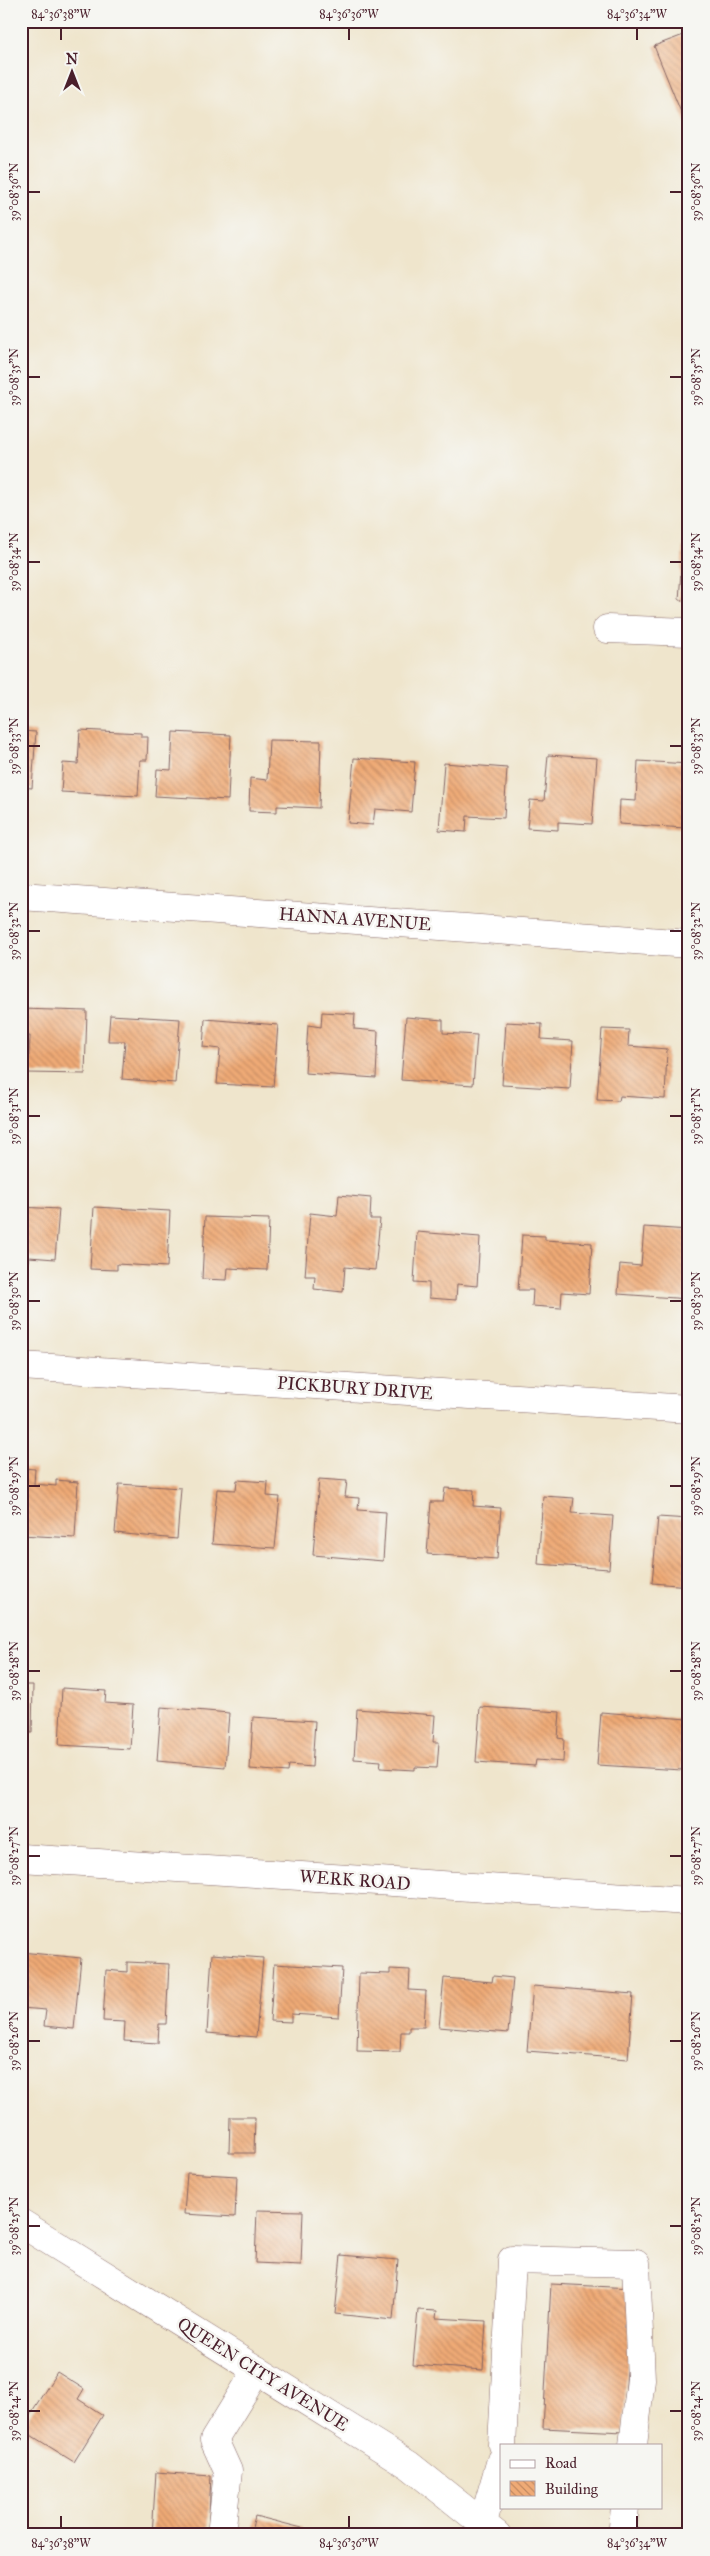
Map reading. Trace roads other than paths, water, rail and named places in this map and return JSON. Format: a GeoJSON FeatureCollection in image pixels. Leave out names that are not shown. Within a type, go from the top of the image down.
{"type":"FeatureCollection","features":[{"type":"Feature","properties":{"kind":"street"},"geometry":{"type":"LineString","coordinates":[[607,629],[689,632]]}},
{"type":"Feature","properties":{"kind":"street","name":"HANNA AVENUE"},"geometry":{"type":"LineString","coordinates":[[21,896],[689,944]]}},
{"type":"Feature","properties":{"kind":"street","name":"PICKBURY DRIVE"},"geometry":{"type":"LineString","coordinates":[[21,1366],[689,1408]]}},
{"type":"Feature","properties":{"kind":"street","name":"WERK ROAD"},"geometry":{"type":"LineString","coordinates":[[21,1858],[689,1901]]}},
{"type":"Feature","properties":{"kind":"street","name":"QUEEN CITY AVENUE"},"geometry":{"type":"LineString","coordinates":[[21,2223],[409,2465],[490,2528]]}},
{"type":"Feature","properties":{"kind":"street"},"geometry":{"type":"LineString","coordinates":[[502,2444],[512,2260],[636,2262],[641,2379],[633,2444]]}},
{"type":"Feature","properties":{"kind":"street"},"geometry":{"type":"LineString","coordinates":[[221,2535],[228,2471],[214,2440],[257,2370]]}},
{"type":"Feature","properties":{"kind":"street"},"geometry":{"type":"LineString","coordinates":[[490,2528],[500,2466]]}},
{"type":"Feature","properties":{"kind":"street"},"geometry":{"type":"LineString","coordinates":[[622,2535],[625,2508]]}}]}
